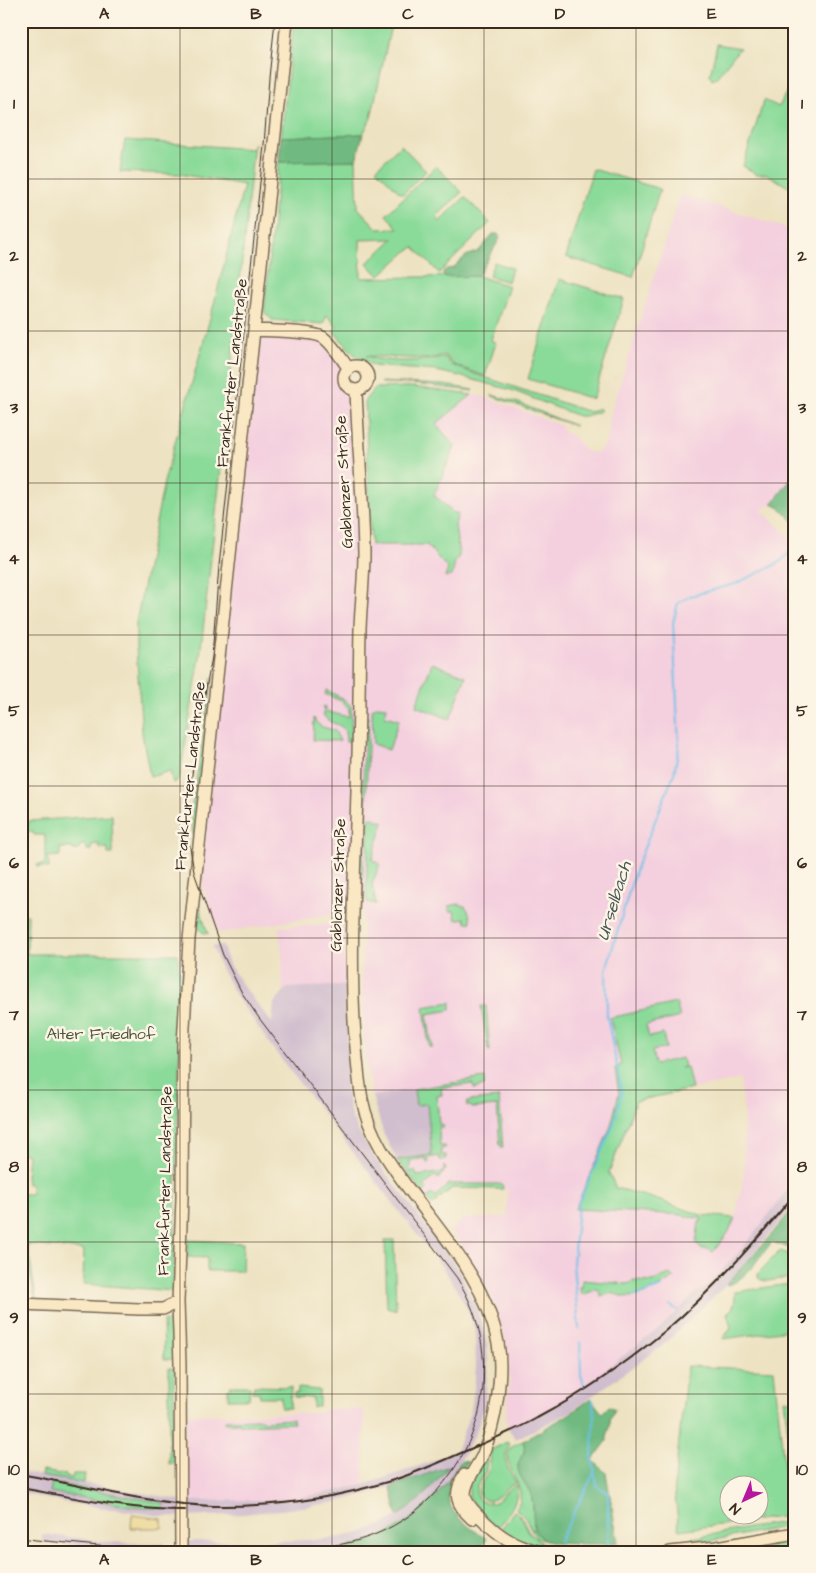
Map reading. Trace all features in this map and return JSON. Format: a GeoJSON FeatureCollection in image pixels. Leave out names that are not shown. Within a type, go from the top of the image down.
{"type":"FeatureCollection","features":[{"type":"Feature","properties":{"kind":"main road","name":"Frankfurter Landstraße"},"geometry":{"type":"LineString","coordinates":[[181,1552],[178,1302],[182,1215],[184,1045],[189,939],[286,21]]}},
{"type":"Feature","properties":{"kind":"main road"},"geometry":{"type":"LineString","coordinates":[[254,330],[322,336],[331,344],[348,369]]}},
{"type":"Feature","properties":{"kind":"main road"},"geometry":{"type":"LineString","coordinates":[[358,366],[367,374],[367,380],[362,388],[356,390],[349,388],[345,383],[344,375],[348,369],[358,366]]}},
{"type":"Feature","properties":{"kind":"main road","name":"Gablonzer Straße"},"geometry":{"type":"LineString","coordinates":[[356,390],[364,556],[360,624],[352,987],[357,1064],[368,1123],[377,1143],[391,1166],[458,1256],[482,1293],[498,1343],[500,1378],[492,1420]]}},
{"type":"Feature","properties":{"kind":"main road"},"geometry":{"type":"LineString","coordinates":[[21,1304],[163,1309],[178,1302]]}},
{"type":"Feature","properties":{"kind":"main road"},"geometry":{"type":"LineString","coordinates":[[492,1420],[477,1453],[457,1489],[458,1502],[465,1513],[499,1541],[519,1550],[538,1552]]}},
{"type":"Feature","properties":{"kind":"main road"},"geometry":{"type":"LineString","coordinates":[[492,1420],[490,1434],[482,1456],[465,1492],[466,1500],[501,1537],[520,1546],[541,1552]]}},
{"type":"Feature","properties":{"kind":"main road"},"geometry":{"type":"LineString","coordinates":[[670,1552],[716,1547],[795,1533]]}},
{"type":"Feature","properties":{"kind":"shaded area"},"geometry":{"type":"Polygon","coordinates":[[[683,195],[795,231],[795,474],[772,504],[761,510],[795,544],[795,1180],[746,1244],[705,1289],[697,1292],[662,1326],[576,1392],[539,1414],[507,1427],[506,1417],[510,1380],[508,1352],[502,1327],[488,1289],[473,1261],[451,1230],[464,1219],[507,1217],[507,1189],[503,1189],[502,1184],[449,1184],[430,1202],[397,1160],[432,1156],[437,1096],[442,1095],[441,1088],[426,1087],[372,1096],[366,1060],[362,986],[363,909],[219,933],[202,885],[204,846],[258,348],[264,338],[268,336],[322,341],[340,365],[342,383],[350,397],[355,441],[354,477],[358,544],[427,545],[448,569],[459,556],[455,525],[458,514],[452,512],[434,495],[455,446],[436,424],[472,395],[485,397],[562,426],[562,431],[572,435],[586,451],[596,454],[606,444],[610,428],[608,422],[679,198],[683,195]],[[740,1079],[637,1101],[610,1173],[616,1187],[701,1215],[735,1218],[744,1175],[744,1112],[740,1079]]]}},
{"type":"Feature","properties":{"kind":"shaded area"},"geometry":{"type":"Polygon","coordinates":[[[341,924],[345,929],[346,985],[287,988],[283,991],[279,927],[341,924]]]}},
{"type":"Feature","properties":{"kind":"shaded area"},"geometry":{"type":"Polygon","coordinates":[[[222,945],[230,966],[272,1023],[274,1003],[287,988],[346,985],[349,1066],[346,1091],[351,1117],[378,1163],[446,1251],[460,1273],[478,1311],[487,1345],[488,1366],[484,1408],[476,1432],[451,1478],[425,1508],[408,1521],[364,1543],[333,1550],[186,1552],[186,1541],[311,1540],[361,1533],[383,1524],[404,1512],[432,1486],[448,1467],[391,1487],[336,1502],[244,1514],[186,1517],[162,1516],[63,1502],[21,1493],[21,1472],[187,1501],[294,1499],[364,1485],[422,1465],[456,1451],[463,1433],[471,1410],[476,1367],[475,1331],[469,1313],[446,1272],[274,1050],[237,997],[221,968],[212,946],[222,945]]]}},
{"type":"Feature","properties":{"kind":"shaded area"},"geometry":{"type":"Polygon","coordinates":[[[440,1085],[442,1095],[437,1096],[441,1156],[397,1160],[384,1135],[372,1096],[440,1085]]]}},
{"type":"Feature","properties":{"kind":"shaded area"},"geometry":{"type":"Polygon","coordinates":[[[795,1180],[795,1204],[728,1283],[662,1346],[570,1412],[516,1439],[507,1427],[539,1414],[576,1392],[662,1326],[697,1292],[705,1289],[746,1244],[795,1180]]]}},
{"type":"Feature","properties":{"kind":"shaded area"},"geometry":{"type":"Polygon","coordinates":[[[327,1409],[364,1409],[364,1485],[294,1499],[187,1501],[185,1415],[319,1413],[327,1409]]]}},
{"type":"Feature","properties":{"kind":"shaded area"},"geometry":{"type":"Polygon","coordinates":[[[42,1534],[101,1541],[143,1544],[164,1543],[164,1552],[42,1542],[42,1534]]]}},
{"type":"Feature","properties":{"kind":"green space"},"geometry":{"type":"Polygon","coordinates":[[[294,21],[392,21],[371,118],[363,134],[281,137],[294,21]]]}},
{"type":"Feature","properties":{"kind":"green space"},"geometry":{"type":"Polygon","coordinates":[[[717,44],[740,48],[715,79],[712,80],[710,75],[717,44]]]}},
{"type":"Feature","properties":{"kind":"green space"},"geometry":{"type":"Polygon","coordinates":[[[795,74],[795,191],[767,174],[756,174],[743,166],[764,100],[779,107],[795,74]]]}},
{"type":"Feature","properties":{"kind":"green space"},"geometry":{"type":"Polygon","coordinates":[[[363,134],[356,160],[279,162],[281,137],[363,134]]]}},
{"type":"Feature","properties":{"kind":"green space"},"geometry":{"type":"Polygon","coordinates":[[[125,140],[252,149],[254,143],[200,657],[180,775],[177,781],[173,783],[170,771],[150,777],[142,733],[136,623],[164,482],[214,304],[244,185],[179,174],[120,172],[125,140]]]}},
{"type":"Feature","properties":{"kind":"green space"},"geometry":{"type":"Polygon","coordinates":[[[401,145],[426,171],[402,195],[376,169],[401,145]]]}},
{"type":"Feature","properties":{"kind":"green space"},"geometry":{"type":"Polygon","coordinates":[[[356,160],[358,208],[378,229],[398,228],[386,215],[436,166],[462,192],[437,216],[439,222],[465,197],[490,223],[439,273],[414,247],[379,276],[367,263],[393,239],[360,240],[361,278],[478,276],[509,286],[491,340],[496,343],[485,376],[454,365],[445,355],[429,359],[366,356],[384,360],[405,361],[427,360],[445,357],[452,365],[475,374],[590,412],[598,408],[601,410],[599,412],[578,416],[511,390],[459,376],[436,371],[374,366],[356,356],[333,331],[337,327],[327,315],[323,324],[272,320],[264,312],[279,162],[356,160]]]}},
{"type":"Feature","properties":{"kind":"green space"},"geometry":{"type":"Polygon","coordinates":[[[593,169],[660,189],[633,277],[566,257],[593,169]]]}},
{"type":"Feature","properties":{"kind":"green space"},"geometry":{"type":"Polygon","coordinates":[[[493,234],[498,234],[500,238],[478,276],[444,277],[443,272],[454,268],[466,256],[479,251],[493,234]]]}},
{"type":"Feature","properties":{"kind":"green space"},"geometry":{"type":"Polygon","coordinates":[[[494,262],[512,268],[508,282],[489,276],[494,262]]]}},
{"type":"Feature","properties":{"kind":"green space"},"geometry":{"type":"Polygon","coordinates":[[[559,279],[624,299],[593,399],[528,379],[559,279]]]}},
{"type":"Feature","properties":{"kind":"green space"},"geometry":{"type":"Polygon","coordinates":[[[381,382],[444,385],[474,390],[473,391],[381,382]]]}},
{"type":"Feature","properties":{"kind":"green space"},"geometry":{"type":"Polygon","coordinates":[[[412,387],[472,395],[436,424],[455,446],[434,495],[452,512],[458,514],[455,525],[459,556],[455,562],[452,576],[445,577],[448,569],[427,545],[371,545],[365,400],[375,388],[412,387]]]}},
{"type":"Feature","properties":{"kind":"green space"},"geometry":{"type":"Polygon","coordinates":[[[492,396],[519,403],[575,426],[492,396]]]}},
{"type":"Feature","properties":{"kind":"green space"},"geometry":{"type":"Polygon","coordinates":[[[795,474],[795,523],[780,508],[772,504],[795,474]]]}},
{"type":"Feature","properties":{"kind":"green space"},"geometry":{"type":"Polygon","coordinates":[[[432,663],[466,676],[450,719],[416,706],[432,663]]]}},
{"type":"Feature","properties":{"kind":"green space"},"geometry":{"type":"Polygon","coordinates":[[[212,678],[194,842],[192,808],[212,678]]]}},
{"type":"Feature","properties":{"kind":"green space"},"geometry":{"type":"Polygon","coordinates":[[[327,690],[345,700],[351,706],[352,742],[346,742],[342,727],[324,716],[323,706],[325,711],[348,717],[349,709],[343,702],[325,694],[327,690]]]}},
{"type":"Feature","properties":{"kind":"green space"},"geometry":{"type":"Polygon","coordinates":[[[377,706],[387,707],[385,716],[399,720],[389,750],[373,744],[372,709],[377,706]]]}},
{"type":"Feature","properties":{"kind":"green space"},"geometry":{"type":"Polygon","coordinates":[[[365,717],[368,717],[368,747],[362,896],[360,896],[365,717]]]}},
{"type":"Feature","properties":{"kind":"green space"},"geometry":{"type":"Polygon","coordinates":[[[314,718],[321,726],[335,731],[340,741],[313,740],[314,718]]]}},
{"type":"Feature","properties":{"kind":"green space"},"geometry":{"type":"Polygon","coordinates":[[[112,815],[113,854],[108,854],[108,848],[99,848],[99,844],[91,845],[91,850],[87,850],[86,845],[81,845],[78,850],[60,848],[60,856],[48,857],[49,868],[38,867],[37,865],[45,864],[45,835],[34,835],[33,832],[27,832],[29,821],[112,815]]]}},
{"type":"Feature","properties":{"kind":"green space"},"geometry":{"type":"Polygon","coordinates":[[[369,817],[384,822],[372,860],[380,864],[372,884],[376,904],[367,902],[366,896],[369,817]]]}},
{"type":"Feature","properties":{"kind":"green space"},"geometry":{"type":"Polygon","coordinates":[[[198,902],[208,934],[203,932],[198,926],[198,902]]]}},
{"type":"Feature","properties":{"kind":"green space"},"geometry":{"type":"Polygon","coordinates":[[[459,904],[467,908],[471,922],[466,923],[465,918],[456,920],[454,911],[449,911],[449,906],[459,904]]]}},
{"type":"Feature","properties":{"kind":"green space","name":"Alter Friedhof"},"geometry":{"type":"Polygon","coordinates":[[[21,915],[28,915],[27,954],[178,954],[179,971],[182,971],[173,1291],[83,1284],[84,1250],[28,1245],[35,1298],[21,1228],[21,1194],[31,1194],[31,1184],[27,1184],[26,1177],[28,1154],[21,1153],[21,915]]]}},
{"type":"Feature","properties":{"kind":"green space"},"geometry":{"type":"Polygon","coordinates":[[[451,1002],[451,1010],[427,1014],[432,1047],[429,1047],[424,1007],[451,1002]]]}},
{"type":"Feature","properties":{"kind":"green space"},"geometry":{"type":"Polygon","coordinates":[[[676,1003],[680,1017],[646,1025],[649,1037],[663,1034],[666,1048],[652,1051],[655,1064],[682,1058],[684,1067],[680,1068],[687,1067],[692,1089],[636,1101],[609,1173],[616,1188],[701,1215],[735,1218],[728,1233],[713,1252],[708,1249],[701,1249],[696,1243],[701,1218],[685,1217],[684,1215],[575,1209],[611,1126],[619,1093],[615,1068],[621,1065],[610,1018],[676,1003]]]}},
{"type":"Feature","properties":{"kind":"green space"},"geometry":{"type":"Polygon","coordinates":[[[481,1006],[486,1006],[490,1051],[488,1050],[481,1006]]]}},
{"type":"Feature","properties":{"kind":"green space"},"geometry":{"type":"Polygon","coordinates":[[[485,1078],[484,1086],[474,1089],[473,1084],[441,1088],[442,1095],[437,1096],[439,1124],[444,1125],[439,1127],[440,1146],[445,1146],[445,1148],[441,1149],[441,1155],[446,1155],[446,1158],[440,1161],[439,1156],[428,1158],[429,1162],[427,1163],[425,1158],[410,1161],[409,1167],[411,1172],[415,1171],[417,1176],[444,1172],[438,1179],[435,1176],[424,1186],[427,1189],[423,1193],[397,1160],[432,1155],[427,1104],[416,1105],[414,1089],[485,1078]]]}},
{"type":"Feature","properties":{"kind":"green space"},"geometry":{"type":"Polygon","coordinates":[[[499,1098],[503,1148],[500,1146],[497,1106],[472,1108],[467,1106],[467,1103],[470,1101],[499,1098]]]}},
{"type":"Feature","properties":{"kind":"green space"},"geometry":{"type":"Polygon","coordinates":[[[449,1184],[502,1184],[503,1189],[452,1188],[432,1205],[426,1199],[432,1194],[435,1197],[449,1184]]]}},
{"type":"Feature","properties":{"kind":"green space"},"geometry":{"type":"Polygon","coordinates":[[[795,1206],[795,1250],[772,1242],[739,1280],[726,1285],[772,1234],[795,1206]]]}},
{"type":"Feature","properties":{"kind":"green space"},"geometry":{"type":"Polygon","coordinates":[[[188,1240],[243,1243],[242,1271],[207,1271],[207,1258],[187,1257],[188,1240]]]}},
{"type":"Feature","properties":{"kind":"green space"},"geometry":{"type":"Polygon","coordinates":[[[385,1240],[394,1240],[396,1310],[387,1307],[385,1240]]]}},
{"type":"Feature","properties":{"kind":"green space"},"geometry":{"type":"Polygon","coordinates":[[[780,1251],[795,1256],[795,1280],[767,1281],[758,1278],[758,1273],[780,1251]]]}},
{"type":"Feature","properties":{"kind":"green space"},"geometry":{"type":"Polygon","coordinates":[[[670,1274],[674,1278],[635,1297],[613,1294],[601,1296],[598,1289],[582,1295],[579,1287],[582,1287],[582,1280],[627,1284],[634,1281],[654,1282],[670,1274]]]}},
{"type":"Feature","properties":{"kind":"green space"},"geometry":{"type":"Polygon","coordinates":[[[789,1284],[795,1287],[795,1329],[723,1339],[731,1327],[727,1314],[734,1304],[735,1292],[789,1284]]]}},
{"type":"Feature","properties":{"kind":"green space"},"geometry":{"type":"Polygon","coordinates":[[[163,1321],[172,1322],[174,1359],[164,1359],[163,1321]]]}},
{"type":"Feature","properties":{"kind":"green space"},"geometry":{"type":"Polygon","coordinates":[[[687,1366],[774,1370],[784,1465],[785,1498],[789,1516],[768,1519],[768,1476],[718,1476],[718,1525],[679,1530],[674,1487],[687,1366]]]}},
{"type":"Feature","properties":{"kind":"green space"},"geometry":{"type":"Polygon","coordinates":[[[169,1368],[174,1368],[174,1464],[169,1464],[169,1368]]]}},
{"type":"Feature","properties":{"kind":"green space"},"geometry":{"type":"Polygon","coordinates":[[[230,1386],[250,1386],[249,1399],[228,1399],[228,1388],[230,1386]]]}},
{"type":"Feature","properties":{"kind":"green space"},"geometry":{"type":"Polygon","coordinates":[[[254,1386],[291,1387],[290,1408],[280,1408],[281,1397],[260,1397],[259,1392],[252,1392],[254,1386]]]}},
{"type":"Feature","properties":{"kind":"green space"},"geometry":{"type":"Polygon","coordinates":[[[298,1388],[319,1390],[319,1406],[313,1408],[313,1398],[294,1397],[294,1393],[298,1393],[298,1388]]]}},
{"type":"Feature","properties":{"kind":"green space"},"geometry":{"type":"Polygon","coordinates":[[[591,1399],[602,1413],[609,1406],[615,1409],[610,1420],[607,1441],[593,1460],[606,1473],[618,1542],[578,1544],[577,1541],[575,1544],[554,1543],[543,1540],[534,1530],[531,1495],[518,1470],[524,1452],[523,1441],[568,1415],[591,1399]]]}},
{"type":"Feature","properties":{"kind":"green space"},"geometry":{"type":"Polygon","coordinates":[[[784,1399],[795,1401],[795,1465],[792,1465],[784,1399]]]}},
{"type":"Feature","properties":{"kind":"green space"},"geometry":{"type":"Polygon","coordinates":[[[262,1419],[262,1421],[292,1419],[293,1423],[241,1425],[240,1423],[225,1423],[225,1420],[262,1419]]]}},
{"type":"Feature","properties":{"kind":"green space"},"geometry":{"type":"Polygon","coordinates":[[[523,1441],[524,1452],[518,1470],[531,1495],[534,1530],[543,1540],[536,1538],[526,1519],[516,1509],[520,1500],[520,1492],[509,1464],[508,1452],[516,1444],[523,1441]]]}},
{"type":"Feature","properties":{"kind":"green space"},"geometry":{"type":"Polygon","coordinates":[[[507,1442],[510,1445],[507,1450],[506,1460],[508,1469],[516,1483],[494,1499],[485,1500],[479,1495],[479,1491],[489,1470],[491,1450],[507,1442]]]}},
{"type":"Feature","properties":{"kind":"green space"},"geometry":{"type":"Polygon","coordinates":[[[487,1455],[487,1466],[476,1489],[480,1501],[493,1503],[517,1485],[514,1504],[495,1530],[469,1497],[469,1486],[487,1455]]]}},
{"type":"Feature","properties":{"kind":"green space"},"geometry":{"type":"Polygon","coordinates":[[[461,1461],[468,1462],[454,1481],[448,1496],[450,1504],[459,1518],[487,1539],[477,1552],[335,1552],[333,1550],[379,1538],[407,1522],[432,1500],[461,1461]]]}},
{"type":"Feature","properties":{"kind":"green space"},"geometry":{"type":"Polygon","coordinates":[[[449,1466],[419,1500],[397,1516],[391,1487],[449,1466]]]}},
{"type":"Feature","properties":{"kind":"green space"},"geometry":{"type":"Polygon","coordinates":[[[42,1471],[66,1475],[66,1477],[72,1478],[73,1474],[85,1474],[84,1483],[41,1476],[42,1471]]]}},
{"type":"Feature","properties":{"kind":"green space"},"geometry":{"type":"Polygon","coordinates":[[[52,1483],[164,1503],[164,1509],[123,1505],[50,1492],[52,1483]]]}},
{"type":"Feature","properties":{"kind":"green space"},"geometry":{"type":"Polygon","coordinates":[[[514,1511],[521,1517],[528,1530],[536,1539],[546,1545],[570,1548],[570,1552],[541,1549],[499,1532],[514,1511]]]}},
{"type":"Feature","properties":{"kind":"green space"},"geometry":{"type":"Polygon","coordinates":[[[795,1520],[795,1525],[693,1544],[692,1538],[795,1520]]]}},
{"type":"Feature","properties":{"kind":"green space"},"geometry":{"type":"Polygon","coordinates":[[[795,1540],[795,1552],[743,1552],[769,1549],[769,1545],[795,1540]]]}},
{"type":"Feature","properties":{"kind":"sand"},"geometry":{"type":"Polygon","coordinates":[[[132,1515],[162,1519],[162,1528],[131,1528],[132,1515]]]}},
{"type":"Feature","properties":{"kind":"waterway","name":"Urselbach"},"geometry":{"type":"LineString","coordinates":[[579,1329],[573,1264],[578,1204],[613,1126],[622,1093],[607,1015],[606,970],[636,868],[674,774],[679,746],[673,623],[678,603],[690,596],[735,584],[779,563],[791,551]]}},
{"type":"Feature","properties":{"kind":"waterway"},"geometry":{"type":"LineString","coordinates":[[633,1297],[662,1287]]}},
{"type":"Feature","properties":{"kind":"waterway"},"geometry":{"type":"LineString","coordinates":[[670,1305],[677,1310]]}},
{"type":"Feature","properties":{"kind":"waterway","name":"Urselbach"},"geometry":{"type":"LineString","coordinates":[[580,1342],[581,1375],[584,1385]]}},
{"type":"Feature","properties":{"kind":"waterway","name":"Urselbach"},"geometry":{"type":"LineString","coordinates":[[593,1400],[592,1458],[597,1486],[608,1493],[608,1544]]}},
{"type":"Feature","properties":{"kind":"waterway"},"geometry":{"type":"LineString","coordinates":[[559,1542],[594,1473]]}},
{"type":"Feature","properties":{"kind":"tram line"},"geometry":{"type":"LineString","coordinates":[[21,1538],[120,1548],[227,1550],[318,1548],[369,1537],[402,1521],[417,1510],[444,1483],[455,1467],[472,1434],[482,1398],[482,1345],[473,1311],[466,1294],[457,1278],[242,993],[223,955],[194,872],[187,829],[187,811],[198,731],[212,657],[219,566],[264,145],[275,21]]}},
{"type":"Feature","properties":{"kind":"railway"},"geometry":{"type":"LineString","coordinates":[[21,1474],[117,1494],[165,1502],[213,1506],[301,1501],[366,1488],[410,1474],[444,1461],[530,1422],[587,1389],[619,1367],[665,1331],[700,1299],[749,1248],[795,1194]]}},
{"type":"Feature","properties":{"kind":"railway"},"geometry":{"type":"LineString","coordinates":[[21,1488],[123,1506],[185,1510]]}}]}
